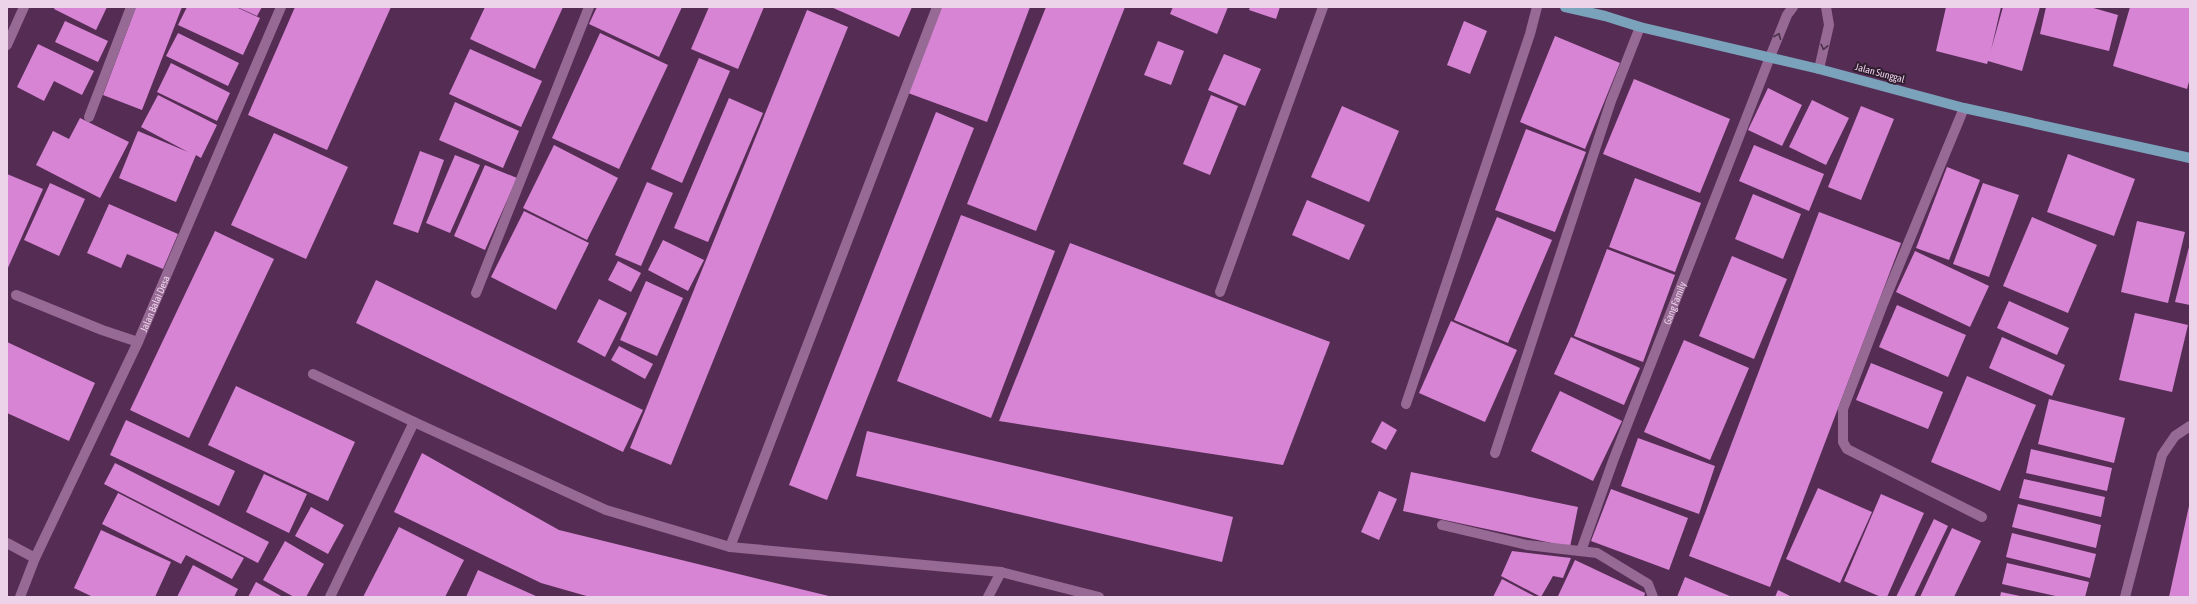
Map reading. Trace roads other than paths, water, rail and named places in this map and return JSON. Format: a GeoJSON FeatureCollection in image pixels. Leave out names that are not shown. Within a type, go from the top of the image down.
{"type":"FeatureCollection","features":[{"type":"Feature","properties":{"kind":"main road","name":"Jalan Sunggal"},"geometry":{"type":"LineString","coordinates":[[1565,7],[1605,16],[1640,27],[1820,68],[1964,108],[2190,158]]}},
{"type":"Feature","properties":{"kind":"street"},"geometry":{"type":"LineString","coordinates":[[7,46],[24,7]]}},
{"type":"Feature","properties":{"kind":"street"},"geometry":{"type":"LineString","coordinates":[[89,117],[131,7]]}},
{"type":"Feature","properties":{"kind":"street","name":"Jalan Balai Desa"},"geometry":{"type":"LineString","coordinates":[[20,597],[35,558],[138,342],[282,7]]}},
{"type":"Feature","properties":{"kind":"street"},"geometry":{"type":"LineString","coordinates":[[476,293],[589,7]]}},
{"type":"Feature","properties":{"kind":"street"},"geometry":{"type":"LineString","coordinates":[[730,547],[937,7]]}},
{"type":"Feature","properties":{"kind":"street"},"geometry":{"type":"LineString","coordinates":[[1220,292],[1322,7]]}},
{"type":"Feature","properties":{"kind":"street"},"geometry":{"type":"LineString","coordinates":[[1406,404],[1530,34],[1537,7]]}},
{"type":"Feature","properties":{"kind":"street","name":"Gang Family"},"geometry":{"type":"LineString","coordinates":[[1581,551],[1613,461],[1770,57],[1787,15],[1793,7]]}},
{"type":"Feature","properties":{"kind":"street"},"geometry":{"type":"LineString","coordinates":[[1820,68],[1829,25],[1826,7]]}},
{"type":"Feature","properties":{"kind":"street"},"geometry":{"type":"LineString","coordinates":[[1495,453],[1612,101],[1640,27]]}},
{"type":"Feature","properties":{"kind":"street"},"geometry":{"type":"LineString","coordinates":[[1964,108],[1883,304],[1843,409],[1843,442],[1847,450],[1982,517]]}},
{"type":"Feature","properties":{"kind":"street"},"geometry":{"type":"LineString","coordinates":[[16,295],[102,330],[138,342]]}},
{"type":"Feature","properties":{"kind":"street"},"geometry":{"type":"LineString","coordinates":[[313,374],[606,510],[730,547],[1001,572],[1099,597]]}},
{"type":"Feature","properties":{"kind":"street"},"geometry":{"type":"LineString","coordinates":[[330,597],[414,422]]}},
{"type":"Feature","properties":{"kind":"street"},"geometry":{"type":"LineString","coordinates":[[2124,597],[2162,455],[2175,436],[2183,428],[2190,426]]}},
{"type":"Feature","properties":{"kind":"street"},"geometry":{"type":"LineString","coordinates":[[1442,525],[1527,545],[1597,553],[1648,584],[1653,597]]}},
{"type":"Feature","properties":{"kind":"street"},"geometry":{"type":"LineString","coordinates":[[7,543],[35,558]]}},
{"type":"Feature","properties":{"kind":"street"},"geometry":{"type":"LineString","coordinates":[[988,597],[1001,572]]}}]}
